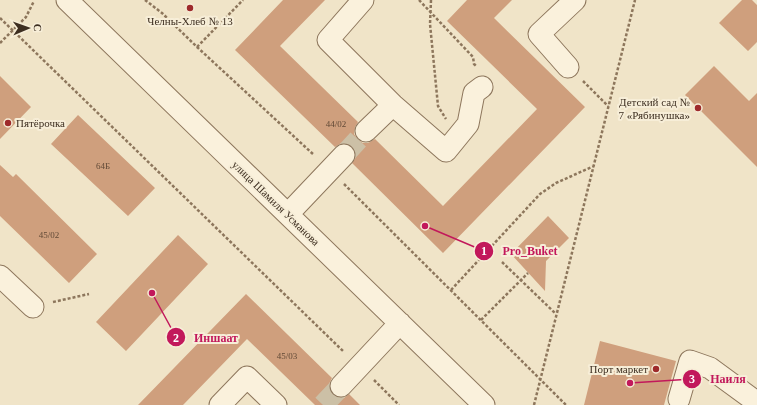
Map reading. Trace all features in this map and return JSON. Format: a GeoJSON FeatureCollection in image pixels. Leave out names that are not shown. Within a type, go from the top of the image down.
{"type":"FeatureCollection","features":[{"type":"Feature","properties":{"kind":"street","name":"улица Шамиля Усманова"},"geometry":{"type":"LineString","coordinates":[[67,0],[484,405]]}},
{"type":"Feature","properties":{"kind":"street"},"geometry":{"type":"LineString","coordinates":[[363,0],[328,40],[393,105],[446,151],[468,124],[474,93],[481,78]]}},
{"type":"Feature","properties":{"kind":"street"},"geometry":{"type":"LineString","coordinates":[[568,67],[539,34],[575,0]]}},
{"type":"Feature","properties":{"kind":"street"},"geometry":{"type":"LineString","coordinates":[[366,131],[393,105]]}},
{"type":"Feature","properties":{"kind":"street"},"geometry":{"type":"LineString","coordinates":[[288,214],[337,162]]}},
{"type":"Feature","properties":{"kind":"street"},"geometry":{"type":"LineString","coordinates":[[0,276],[33,307]]}},
{"type":"Feature","properties":{"kind":"street"},"geometry":{"type":"LineString","coordinates":[[341,386],[400,323]]}},
{"type":"Feature","properties":{"kind":"street"},"geometry":{"type":"LineString","coordinates":[[679,399],[690,361],[710,368],[750,398]]}},
{"type":"Feature","properties":{"kind":"street"},"geometry":{"type":"LineString","coordinates":[[220,405],[247,377],[276,405]]}},
{"type":"Feature","properties":{"kind":"path"},"geometry":{"type":"LineString","coordinates":[[0,43],[26,17],[34,0]]}},
{"type":"Feature","properties":{"kind":"path"},"geometry":{"type":"LineString","coordinates":[[145,0],[162,13],[197,47],[337,162],[451,290],[566,405]]}},
{"type":"Feature","properties":{"kind":"path"},"geometry":{"type":"LineString","coordinates":[[197,47],[243,0]]}},
{"type":"Feature","properties":{"kind":"path"},"geometry":{"type":"LineString","coordinates":[[419,0],[472,57],[481,78]]}},
{"type":"Feature","properties":{"kind":"path"},"geometry":{"type":"LineString","coordinates":[[431,0],[430,24],[438,106],[458,138]]}},
{"type":"Feature","properties":{"kind":"path"},"geometry":{"type":"LineString","coordinates":[[534,405],[635,0]]}},
{"type":"Feature","properties":{"kind":"path"},"geometry":{"type":"LineString","coordinates":[[0,18],[399,405]]}},
{"type":"Feature","properties":{"kind":"path"},"geometry":{"type":"LineString","coordinates":[[568,67],[608,106]]}},
{"type":"Feature","properties":{"kind":"path"},"geometry":{"type":"LineString","coordinates":[[451,290],[540,194],[556,183],[594,166]]}},
{"type":"Feature","properties":{"kind":"path"},"geometry":{"type":"LineString","coordinates":[[502,262],[556,314]]}},
{"type":"Feature","properties":{"kind":"path"},"geometry":{"type":"LineString","coordinates":[[481,320],[528,272]]}},
{"type":"Feature","properties":{"kind":"path"},"geometry":{"type":"LineString","coordinates":[[33,307],[89,294]]}},
{"type":"Feature","properties":{"kind":"building"},"geometry":{"type":"Polygon","coordinates":[[[283,0],[325,0],[280,46],[358,122],[355,127],[354,134],[358,140],[363,143],[368,143],[375,139],[443,206],[537,109],[447,21],[467,0],[512,0],[494,18],[585,107],[443,253],[352,163],[356,157],[356,152],[353,147],[346,143],[335,147],[235,50],[283,0]]]}},
{"type":"Feature","properties":{"kind":"building"},"geometry":{"type":"Polygon","coordinates":[[[742,0],[752,0],[757,5],[757,42],[748,51],[719,23],[742,0]]]}},
{"type":"Feature","properties":{"kind":"building"},"geometry":{"type":"Polygon","coordinates":[[[714,66],[749,101],[757,93],[757,167],[685,95],[714,66]]]}},
{"type":"Feature","properties":{"kind":"building","name":"Пятёрочка"},"geometry":{"type":"Polygon","coordinates":[[[0,76],[31,107],[0,139],[0,76]]]}},
{"type":"Feature","properties":{"kind":"building"},"geometry":{"type":"Polygon","coordinates":[[[78,115],[155,188],[128,216],[51,144],[78,115]]]}},
{"type":"Feature","properties":{"kind":"building"},"geometry":{"type":"Polygon","coordinates":[[[0,165],[13,177],[16,174],[97,254],[69,283],[0,216],[0,165]]]}},
{"type":"Feature","properties":{"kind":"building"},"geometry":{"type":"Polygon","coordinates":[[[548,216],[569,238],[546,261],[545,291],[511,254],[548,216]]]}},
{"type":"Feature","properties":{"kind":"building"},"geometry":{"type":"Polygon","coordinates":[[[178,235],[208,264],[126,351],[96,322],[178,235]]]}},
{"type":"Feature","properties":{"kind":"building"},"geometry":{"type":"Polygon","coordinates":[[[246,294],[332,378],[329,384],[329,389],[333,394],[339,398],[344,398],[349,394],[360,405],[315,405],[247,339],[183,405],[138,405],[246,294]]]}},
{"type":"Feature","properties":{"kind":"building"},"geometry":{"type":"Polygon","coordinates":[[[600,341],[676,361],[664,405],[584,405],[600,341]]]}},
{"type":"Feature","properties":{"kind":"tunnel"},"geometry":{"type":"LineString","coordinates":[[344,155],[366,131]]}},
{"type":"Feature","properties":{"kind":"tunnel"},"geometry":{"type":"LineString","coordinates":[[323,405],[341,386]]}},
{"type":"Feature","properties":{"kind":"place","name":"Челны-Хлеб № 13"},"geometry":{"type":"Point","coordinates":[190,8]}},
{"type":"Feature","properties":{"kind":"place","name":"Детский сад № 7 «Рябинушка»"},"geometry":{"type":"Point","coordinates":[698,108]}},
{"type":"Feature","properties":{"kind":"place","name":"Пятёрочка"},"geometry":{"type":"Point","coordinates":[8,123]}},
{"type":"Feature","properties":{"kind":"place","name":"Pro_Buket"},"geometry":{"type":"Point","coordinates":[425,226]}},
{"type":"Feature","properties":{"kind":"place","name":"Иншаат"},"geometry":{"type":"Point","coordinates":[152,293]}},
{"type":"Feature","properties":{"kind":"place","name":"Порт маркет"},"geometry":{"type":"Point","coordinates":[656,369]}},
{"type":"Feature","properties":{"kind":"place","name":"Наиля"},"geometry":{"type":"Point","coordinates":[630,383]}}]}
